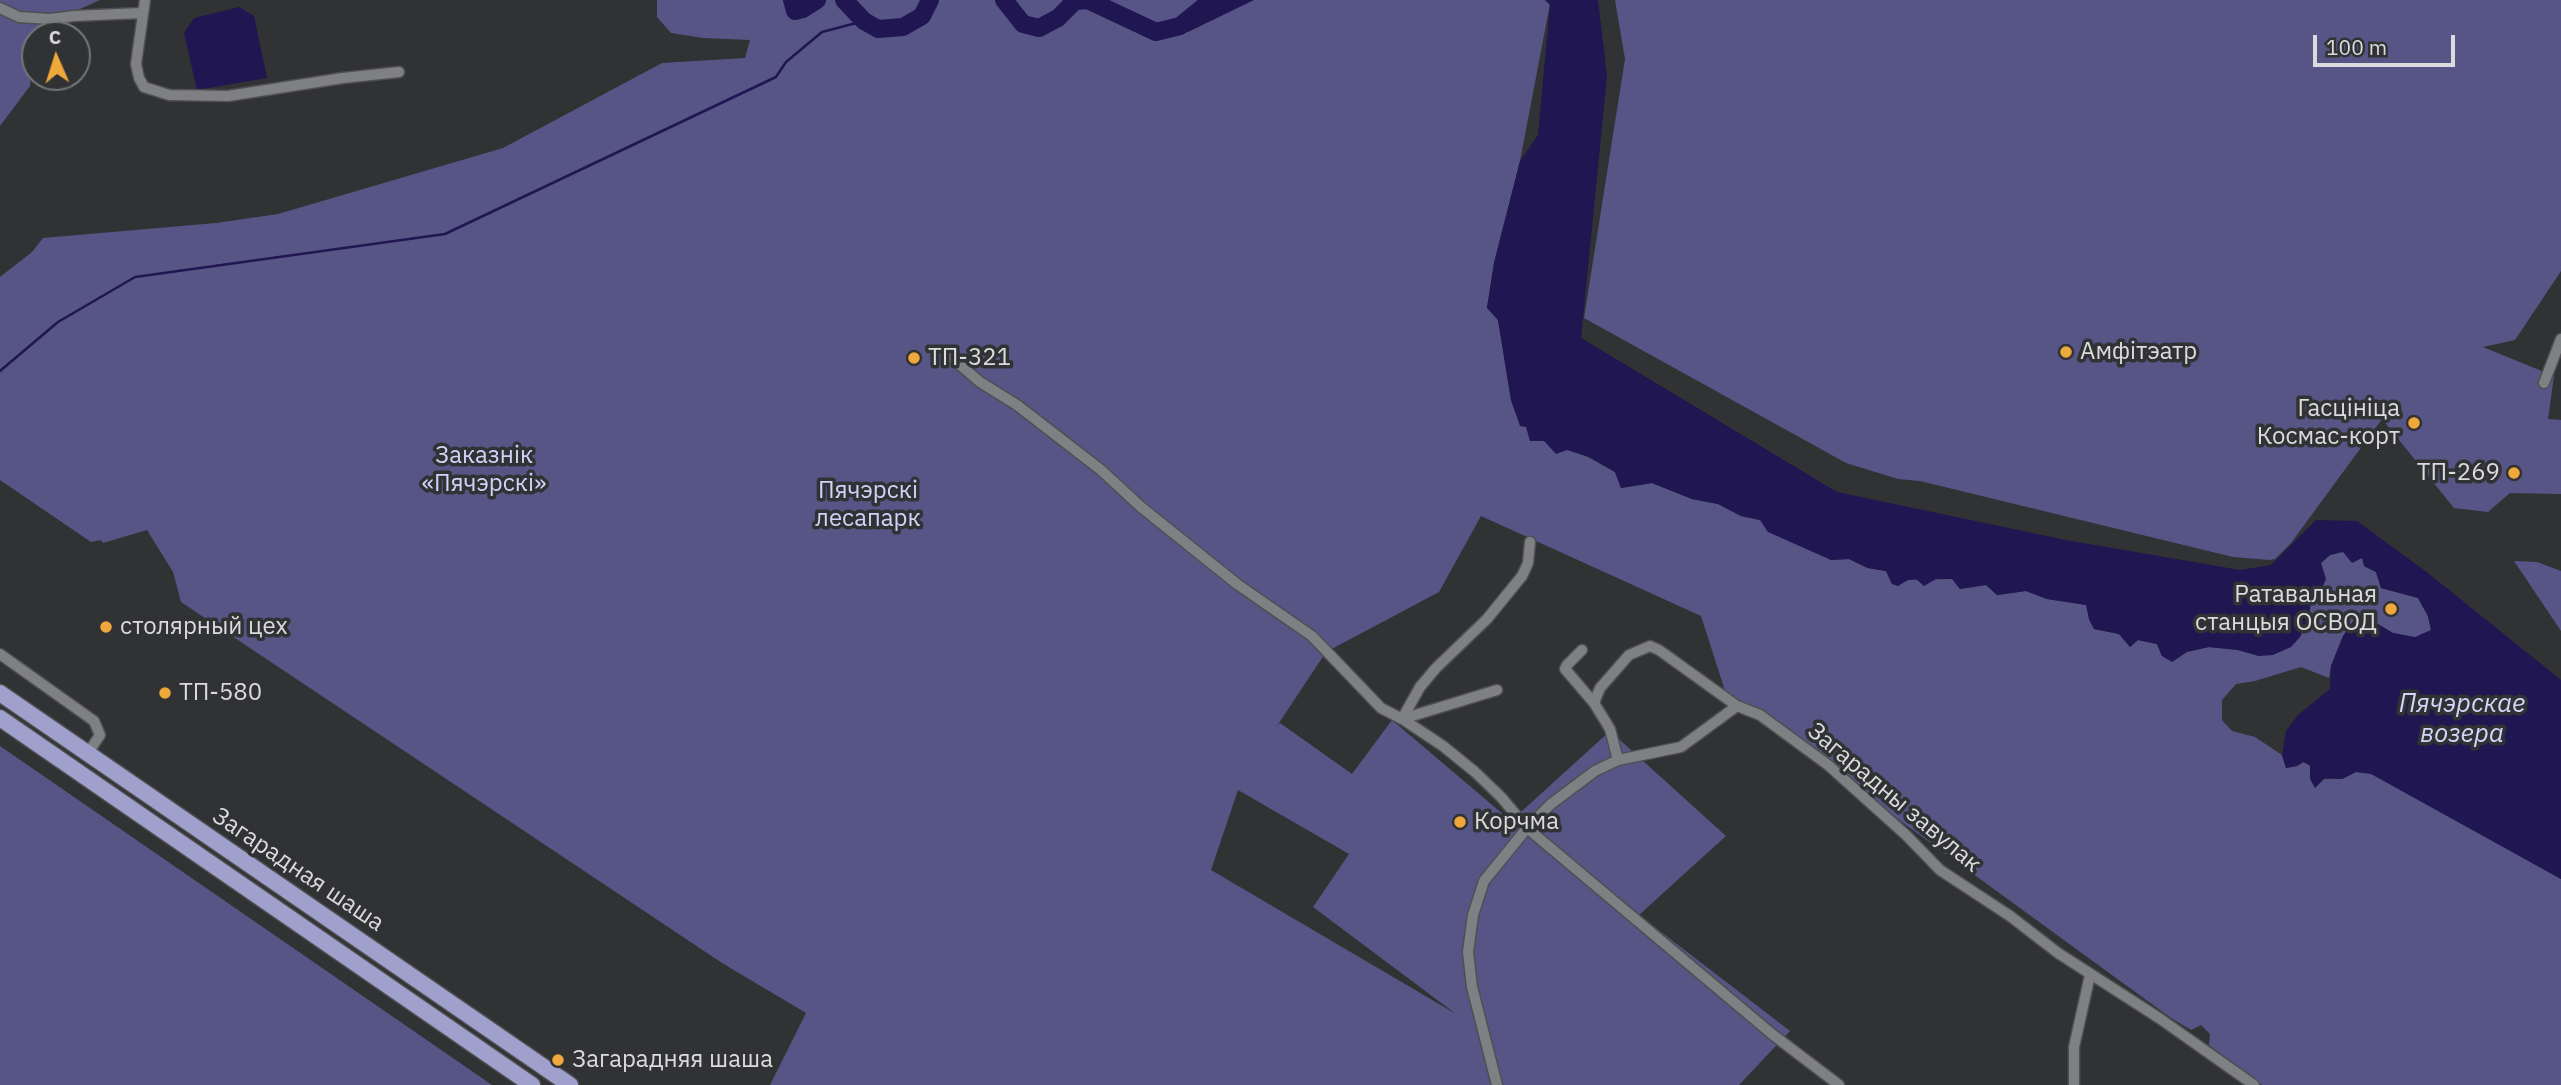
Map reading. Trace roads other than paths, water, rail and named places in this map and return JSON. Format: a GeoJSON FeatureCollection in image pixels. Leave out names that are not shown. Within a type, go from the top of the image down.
{"type":"FeatureCollection","features":[{"type":"Feature","properties":{"kind":"main road","name":"Загарадная шаша"},"geometry":{"type":"LineString","coordinates":[[0,693],[570,1085]]}},
{"type":"Feature","properties":{"kind":"main road","name":"Загарадная шаша"},"geometry":{"type":"LineString","coordinates":[[0,718],[533,1085]]}},
{"type":"Feature","properties":{"kind":"street"},"geometry":{"type":"LineString","coordinates":[[145,0],[141,13],[136,64],[144,87],[169,95],[229,96],[399,72]]}},
{"type":"Feature","properties":{"kind":"street"},"geometry":{"type":"LineString","coordinates":[[0,8],[19,17],[50,19],[141,13]]}},
{"type":"Feature","properties":{"kind":"street"},"geometry":{"type":"LineString","coordinates":[[2544,383],[2561,338]]}},
{"type":"Feature","properties":{"kind":"street"},"geometry":{"type":"LineString","coordinates":[[951,357],[980,382],[1017,405],[1101,470],[1141,507],[1237,584],[1312,636],[1381,708],[1443,746],[1475,772],[1527,828],[1772,1034],[1839,1085]]}},
{"type":"Feature","properties":{"kind":"street"},"geometry":{"type":"LineString","coordinates":[[1402,719],[1420,687],[1487,619],[1522,576],[1528,564],[1530,542]]}},
{"type":"Feature","properties":{"kind":"street","name":"Загарадны завулак"},"geometry":{"type":"LineString","coordinates":[[1594,703],[1600,688],[1629,656],[1650,646],[1659,650],[1737,706],[1760,715],[1828,765],[1906,835],[1940,870],[2254,1085]]}},
{"type":"Feature","properties":{"kind":"street"},"geometry":{"type":"LineString","coordinates":[[1582,650],[1565,669],[1594,703],[1610,729],[1618,760]]}},
{"type":"Feature","properties":{"kind":"street"},"geometry":{"type":"LineString","coordinates":[[0,654],[94,721],[100,735],[88,753]]}},
{"type":"Feature","properties":{"kind":"street"},"geometry":{"type":"LineString","coordinates":[[1402,719],[1497,690]]}},
{"type":"Feature","properties":{"kind":"street"},"geometry":{"type":"LineString","coordinates":[[1497,1085],[1472,987],[1468,952],[1473,915],[1483,881],[1527,828],[1552,804],[1595,771],[1618,760],[1681,747],[1737,706]]}},
{"type":"Feature","properties":{"kind":"street"},"geometry":{"type":"LineString","coordinates":[[2074,1085],[2074,1046],[2090,975]]}},
{"type":"Feature","properties":{"kind":"water"},"geometry":{"type":"Polygon","coordinates":[[[1199,0],[1254,0],[1188,32],[1180,26],[1199,0]]]}},
{"type":"Feature","properties":{"kind":"water","name":"Пячэрскае возера"},"geometry":{"type":"Polygon","coordinates":[[[1545,0],[1598,0],[1607,76],[1581,338],[1837,492],[2066,540],[2240,570],[2271,565],[2316,520],[2357,521],[2428,573],[2561,680],[2561,879],[2371,774],[2356,772],[2342,779],[2325,778],[2315,788],[2310,779],[2310,765],[2303,762],[2286,768],[2282,755],[2286,731],[2298,715],[2330,689],[2331,666],[2343,636],[2356,617],[2364,616],[2393,633],[2415,637],[2431,630],[2428,616],[2418,598],[2381,588],[2376,572],[2364,566],[2362,558],[2352,563],[2343,552],[2330,555],[2321,563],[2326,579],[2321,591],[2311,600],[2309,617],[2300,637],[2291,647],[2273,655],[2259,656],[2238,650],[2209,647],[2187,652],[2172,662],[2162,656],[2157,644],[2138,640],[2130,647],[2119,634],[2094,629],[2086,605],[2047,599],[2026,591],[1997,595],[1986,585],[1960,589],[1952,579],[1936,579],[1924,586],[1916,579],[1908,580],[1898,586],[1892,584],[1886,571],[1868,568],[1849,559],[1831,560],[1768,532],[1760,520],[1741,516],[1718,504],[1692,499],[1652,483],[1621,488],[1615,472],[1589,457],[1567,450],[1556,454],[1544,441],[1530,441],[1526,427],[1520,426],[1511,400],[1498,320],[1487,308],[1494,263],[1520,161],[1538,135],[1550,5],[1545,0]]]}},
{"type":"Feature","properties":{"kind":"water"},"geometry":{"type":"Polygon","coordinates":[[[239,7],[254,16],[267,78],[197,90],[184,33],[194,18],[239,7]]]}},
{"type":"Feature","properties":{"kind":"waterway"},"geometry":{"type":"LineString","coordinates":[[792,0],[795,11],[817,0]]}},
{"type":"Feature","properties":{"kind":"waterway"},"geometry":{"type":"LineString","coordinates":[[844,0],[864,21],[878,29],[903,27],[922,16],[930,0]]}},
{"type":"Feature","properties":{"kind":"waterway"},"geometry":{"type":"LineString","coordinates":[[1004,0],[1023,24],[1039,28],[1058,18],[1075,1],[1088,0],[1156,32],[1180,26],[1212,0]]}},
{"type":"Feature","properties":{"kind":"waterway"},"geometry":{"type":"LineString","coordinates":[[0,371],[58,322],[135,277],[445,234],[776,77],[786,62],[822,32],[864,21]]}},
{"type":"Feature","properties":{"kind":"place","name":"Амфітэатр"},"geometry":{"type":"Point","coordinates":[2066,352]}},
{"type":"Feature","properties":{"kind":"place","name":"ТП-321"},"geometry":{"type":"Point","coordinates":[914,358]}},
{"type":"Feature","properties":{"kind":"place","name":"Гасцініца Космас-корт"},"geometry":{"type":"Point","coordinates":[2414,423]}},
{"type":"Feature","properties":{"kind":"place","name":"ТП-269"},"geometry":{"type":"Point","coordinates":[2514,473]}},
{"type":"Feature","properties":{"kind":"place","name":"Ратавальная станцыя ОСВОД"},"geometry":{"type":"Point","coordinates":[2391,609]}},
{"type":"Feature","properties":{"kind":"place","name":"столярный цех"},"geometry":{"type":"Point","coordinates":[106,627]}},
{"type":"Feature","properties":{"kind":"place","name":"ТП-580"},"geometry":{"type":"Point","coordinates":[165,693]}},
{"type":"Feature","properties":{"kind":"place","name":"Корчма"},"geometry":{"type":"Point","coordinates":[1460,822]}},
{"type":"Feature","properties":{"kind":"place","name":"Загарадняя шаша"},"geometry":{"type":"Point","coordinates":[558,1060]}},
{"type":"Feature","properties":{"kind":"park label","name":"Заказнік «Пячэрскі»"},"geometry":{"type":"Point","coordinates":[484,470]}},
{"type":"Feature","properties":{"kind":"park label","name":"Пячэрскі лесапарк"},"geometry":{"type":"Point","coordinates":[868,505]}}]}
